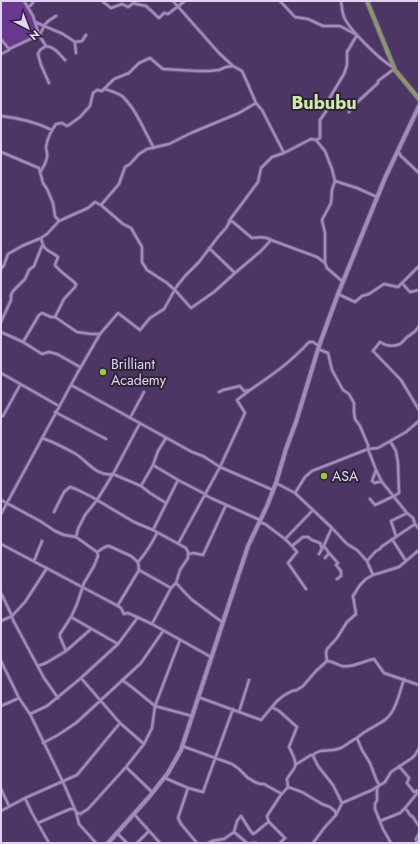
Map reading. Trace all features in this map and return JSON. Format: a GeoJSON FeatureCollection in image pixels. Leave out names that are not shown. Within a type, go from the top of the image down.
{"type":"FeatureCollection","features":[{"type":"Feature","properties":{"kind":"main road"},"geometry":{"type":"LineString","coordinates":[[367,1],[394,68],[419,99]]}},
{"type":"Feature","properties":{"kind":"street"},"geometry":{"type":"LineString","coordinates":[[24,1],[35,22],[38,35],[46,46],[50,46],[56,50],[65,60]]}},
{"type":"Feature","properties":{"kind":"street"},"geometry":{"type":"LineString","coordinates":[[28,7],[34,1]]}},
{"type":"Feature","properties":{"kind":"street"},"geometry":{"type":"LineString","coordinates":[[102,1],[111,8],[122,4],[128,7],[133,2],[146,6],[159,18],[164,13],[168,14],[185,1]]}},
{"type":"Feature","properties":{"kind":"street"},"geometry":{"type":"LineString","coordinates":[[173,1],[219,52],[233,66],[242,71],[256,103],[262,110],[284,153]]}},
{"type":"Feature","properties":{"kind":"street"},"geometry":{"type":"LineString","coordinates":[[280,1],[295,18],[308,19],[328,27],[334,25],[340,26],[357,35]]}},
{"type":"Feature","properties":{"kind":"street"},"geometry":{"type":"LineString","coordinates":[[341,1],[344,17],[357,35],[384,61],[394,68],[378,81],[378,83],[351,108],[349,112]]}},
{"type":"Feature","properties":{"kind":"street"},"geometry":{"type":"LineString","coordinates":[[1,54],[38,35],[42,32],[44,26],[50,19],[56,16]]}},
{"type":"Feature","properties":{"kind":"street"},"geometry":{"type":"LineString","coordinates":[[35,22],[63,34],[76,42],[82,41],[86,34]]}},
{"type":"Feature","properties":{"kind":"street"},"geometry":{"type":"LineString","coordinates":[[316,140],[320,138],[320,120],[329,107],[329,99],[347,65],[347,52],[357,35]]}},
{"type":"Feature","properties":{"kind":"street"},"geometry":{"type":"LineString","coordinates":[[1,39],[9,49]]}},
{"type":"Feature","properties":{"kind":"street"},"geometry":{"type":"LineString","coordinates":[[76,42],[76,53]]}},
{"type":"Feature","properties":{"kind":"street"},"geometry":{"type":"LineString","coordinates":[[46,46],[40,50],[38,54],[49,83]]}},
{"type":"Feature","properties":{"kind":"street"},"geometry":{"type":"LineString","coordinates":[[60,221],[55,216],[47,189],[43,183],[41,171],[47,159],[48,152],[46,148],[49,136],[56,124],[62,123],[67,126],[69,125],[80,117],[90,106],[93,93],[97,90],[102,91],[114,79],[129,73],[139,63],[150,58],[163,69],[210,71],[233,66]]}},
{"type":"Feature","properties":{"kind":"street"},"geometry":{"type":"LineString","coordinates":[[105,88],[121,95],[129,104],[154,148]]}},
{"type":"Feature","properties":{"kind":"street"},"geometry":{"type":"LineString","coordinates":[[101,205],[119,184],[125,167],[130,164],[139,154],[147,149],[169,144],[239,113],[256,103]]}},
{"type":"Feature","properties":{"kind":"street"},"geometry":{"type":"LineString","coordinates":[[108,843],[165,778],[178,756],[248,546],[276,483],[318,348],[342,282],[385,178],[419,106]]}},
{"type":"Feature","properties":{"kind":"street"},"geometry":{"type":"LineString","coordinates":[[1,116],[41,124],[52,130]]}},
{"type":"Feature","properties":{"kind":"street"},"geometry":{"type":"LineString","coordinates":[[1,514],[70,385],[100,334],[118,313],[140,330],[150,318],[164,309],[185,276],[199,262],[226,228],[229,221],[258,182],[261,168],[272,157],[284,153],[311,139],[316,140],[325,151],[335,181],[332,190],[331,203],[322,220],[325,263],[327,268],[342,282]]}},
{"type":"Feature","properties":{"kind":"street"},"geometry":{"type":"LineString","coordinates":[[398,151],[401,156],[419,173]]}},
{"type":"Feature","properties":{"kind":"street"},"geometry":{"type":"LineString","coordinates":[[1,152],[39,168],[41,171]]}},
{"type":"Feature","properties":{"kind":"street"},"geometry":{"type":"LineString","coordinates":[[335,181],[357,188],[377,197]]}},
{"type":"Feature","properties":{"kind":"street"},"geometry":{"type":"LineString","coordinates":[[1,268],[4,265],[8,254],[41,238],[60,221],[88,208],[95,202],[101,205],[122,224],[131,228],[142,247],[142,262],[147,270],[167,283],[191,308],[214,292],[261,251],[271,240]]}},
{"type":"Feature","properties":{"kind":"street"},"geometry":{"type":"LineString","coordinates":[[229,221],[233,222],[252,238],[257,237],[270,239],[317,257],[325,263]]}},
{"type":"Feature","properties":{"kind":"street"},"geometry":{"type":"LineString","coordinates":[[41,238],[44,248],[51,251],[58,257],[55,265],[61,272],[69,276],[76,284],[64,299],[55,317]]}},
{"type":"Feature","properties":{"kind":"street"},"geometry":{"type":"LineString","coordinates":[[1,322],[11,300],[13,291],[25,279],[34,266],[43,245]]}},
{"type":"Feature","properties":{"kind":"street"},"geometry":{"type":"LineString","coordinates":[[209,248],[235,273]]}},
{"type":"Feature","properties":{"kind":"street"},"geometry":{"type":"LineString","coordinates":[[338,294],[355,302],[362,296],[369,294],[384,284],[398,287],[419,266]]}},
{"type":"Feature","properties":{"kind":"street"},"geometry":{"type":"LineString","coordinates":[[402,283],[410,292],[419,290]]}},
{"type":"Feature","properties":{"kind":"street"},"geometry":{"type":"LineString","coordinates":[[23,342],[41,313],[55,317],[77,332],[100,334]]}},
{"type":"Feature","properties":{"kind":"street"},"geometry":{"type":"LineString","coordinates":[[419,326],[414,333],[409,335],[400,344],[385,346],[380,342],[373,351],[401,380],[419,410]]}},
{"type":"Feature","properties":{"kind":"street"},"geometry":{"type":"LineString","coordinates":[[1,332],[23,342],[42,354],[49,352],[57,354],[80,367]]}},
{"type":"Feature","properties":{"kind":"street"},"geometry":{"type":"LineString","coordinates":[[178,544],[220,467],[245,413],[237,400],[278,371],[299,353],[309,342],[313,342],[318,348],[328,353],[332,370],[343,390],[349,394],[354,403],[356,419],[382,482],[407,513],[413,518],[419,529]]}},
{"type":"Feature","properties":{"kind":"street"},"geometry":{"type":"LineString","coordinates":[[1,373],[59,406]]}},
{"type":"Feature","properties":{"kind":"street"},"geometry":{"type":"LineString","coordinates":[[1,416],[3,416],[20,385]]}},
{"type":"Feature","properties":{"kind":"street"},"geometry":{"type":"LineString","coordinates":[[70,385],[192,452],[203,456],[220,467],[273,490]]}},
{"type":"Feature","properties":{"kind":"street"},"geometry":{"type":"LineString","coordinates":[[219,392],[240,386],[244,391],[250,390]]}},
{"type":"Feature","properties":{"kind":"street"},"geometry":{"type":"LineString","coordinates":[[130,418],[144,392]]}},
{"type":"Feature","properties":{"kind":"street"},"geometry":{"type":"LineString","coordinates":[[56,412],[106,439]]}},
{"type":"Feature","properties":{"kind":"street"},"geometry":{"type":"LineString","coordinates":[[295,494],[305,477],[312,471],[368,449],[378,448],[406,432],[419,421]]}},
{"type":"Feature","properties":{"kind":"street"},"geometry":{"type":"LineString","coordinates":[[76,537],[78,528],[113,474],[140,423]]}},
{"type":"Feature","properties":{"kind":"street"},"geometry":{"type":"LineString","coordinates":[[42,438],[77,455],[96,470],[103,473],[113,474],[141,486],[166,502]]}},
{"type":"Feature","properties":{"kind":"street"},"geometry":{"type":"LineString","coordinates":[[141,486],[166,438]]}},
{"type":"Feature","properties":{"kind":"street"},"geometry":{"type":"LineString","coordinates":[[370,499],[375,505],[394,496],[398,492],[398,463],[396,451],[390,441]]}},
{"type":"Feature","properties":{"kind":"street"},"geometry":{"type":"LineString","coordinates":[[153,465],[207,496],[260,521],[285,539],[297,552],[288,563],[306,590]]}},
{"type":"Feature","properties":{"kind":"street"},"geometry":{"type":"LineString","coordinates":[[376,470],[372,481],[375,483],[382,482]]}},
{"type":"Feature","properties":{"kind":"street"},"geometry":{"type":"LineString","coordinates":[[153,530],[178,480]]}},
{"type":"Feature","properties":{"kind":"street"},"geometry":{"type":"LineString","coordinates":[[276,483],[295,494],[347,544],[357,550],[367,561],[373,575]]}},
{"type":"Feature","properties":{"kind":"street"},"geometry":{"type":"LineString","coordinates":[[54,512],[64,492],[70,487],[186,548],[188,558],[180,570],[176,582],[171,588],[152,624]]}},
{"type":"Feature","properties":{"kind":"street"},"geometry":{"type":"LineString","coordinates":[[1,500],[40,521],[55,531],[64,535],[76,537],[97,552]]}},
{"type":"Feature","properties":{"kind":"street"},"geometry":{"type":"LineString","coordinates":[[188,554],[194,553],[203,555],[226,505]]}},
{"type":"Feature","properties":{"kind":"street"},"geometry":{"type":"LineString","coordinates":[[285,539],[313,510]]}},
{"type":"Feature","properties":{"kind":"street"},"geometry":{"type":"LineString","coordinates":[[396,536],[391,521],[407,513]]}},
{"type":"Feature","properties":{"kind":"street"},"geometry":{"type":"LineString","coordinates":[[367,561],[381,547],[415,524]]}},
{"type":"Feature","properties":{"kind":"street"},"geometry":{"type":"LineString","coordinates":[[319,554],[332,528]]}},
{"type":"Feature","properties":{"kind":"street"},"geometry":{"type":"LineString","coordinates":[[138,562],[148,551],[157,533]]}},
{"type":"Feature","properties":{"kind":"street"},"geometry":{"type":"LineString","coordinates":[[292,546],[304,537],[308,536],[312,540],[320,543],[338,563],[336,565],[341,571],[341,576],[337,579]]}},
{"type":"Feature","properties":{"kind":"street"},"geometry":{"type":"LineString","coordinates":[[392,539],[406,561]]}},
{"type":"Feature","properties":{"kind":"street"},"geometry":{"type":"LineString","coordinates":[[34,561],[42,541]]}},
{"type":"Feature","properties":{"kind":"street"},"geometry":{"type":"LineString","coordinates":[[1,544],[118,606],[124,614],[128,613],[138,617],[211,657]]}},
{"type":"Feature","properties":{"kind":"street"},"geometry":{"type":"LineString","coordinates":[[97,552],[103,547],[109,546],[131,556],[138,562],[139,570],[118,606]]}},
{"type":"Feature","properties":{"kind":"street"},"geometry":{"type":"LineString","coordinates":[[327,661],[327,649],[337,638],[347,622],[356,614],[353,596],[360,585],[373,575],[399,567],[419,550]]}},
{"type":"Feature","properties":{"kind":"street"},"geometry":{"type":"LineString","coordinates":[[66,651],[60,634],[77,604],[82,586],[98,556],[97,552]]}},
{"type":"Feature","properties":{"kind":"street"},"geometry":{"type":"LineString","coordinates":[[325,558],[330,554]]}},
{"type":"Feature","properties":{"kind":"street"},"geometry":{"type":"LineString","coordinates":[[1,621],[12,616],[25,602],[47,568]]}},
{"type":"Feature","properties":{"kind":"street"},"geometry":{"type":"LineString","coordinates":[[139,570],[171,588]]}},
{"type":"Feature","properties":{"kind":"street"},"geometry":{"type":"LineString","coordinates":[[176,582],[192,599],[222,622]]}},
{"type":"Feature","properties":{"kind":"street"},"geometry":{"type":"LineString","coordinates":[[1,593],[13,620],[38,666],[58,698]]}},
{"type":"Feature","properties":{"kind":"street"},"geometry":{"type":"LineString","coordinates":[[71,617],[118,644]]}},
{"type":"Feature","properties":{"kind":"street"},"geometry":{"type":"LineString","coordinates":[[30,714],[47,706],[81,678],[118,644],[138,617]]}},
{"type":"Feature","properties":{"kind":"street"},"geometry":{"type":"LineString","coordinates":[[38,666],[66,651],[91,629]]}},
{"type":"Feature","properties":{"kind":"street"},"geometry":{"type":"LineString","coordinates":[[43,743],[76,723],[141,663],[164,631]]}},
{"type":"Feature","properties":{"kind":"street"},"geometry":{"type":"LineString","coordinates":[[38,824],[70,809],[80,814],[88,809],[126,767],[144,744],[152,728],[155,706],[180,640]]}},
{"type":"Feature","properties":{"kind":"street"},"geometry":{"type":"LineString","coordinates":[[327,661],[345,666],[360,664],[374,659],[384,673],[419,685]]}},
{"type":"Feature","properties":{"kind":"street"},"geometry":{"type":"LineString","coordinates":[[1,661],[30,714],[63,782],[79,824],[96,843]]}},
{"type":"Feature","properties":{"kind":"street"},"geometry":{"type":"LineString","coordinates":[[198,697],[261,720],[277,701],[292,691],[304,686],[316,671],[327,661]]}},
{"type":"Feature","properties":{"kind":"street"},"geometry":{"type":"LineString","coordinates":[[1,674],[6,672]]}},
{"type":"Feature","properties":{"kind":"street"},"geometry":{"type":"LineString","coordinates":[[81,678],[120,723],[144,744]]}},
{"type":"Feature","properties":{"kind":"street"},"geometry":{"type":"LineString","coordinates":[[280,843],[285,838],[269,822],[266,816],[288,787],[287,779],[295,765],[313,755],[317,751],[339,749],[388,717],[395,705],[404,679]]}},
{"type":"Feature","properties":{"kind":"street"},"geometry":{"type":"LineString","coordinates":[[122,680],[155,706],[192,716]]}},
{"type":"Feature","properties":{"kind":"street"},"geometry":{"type":"LineString","coordinates":[[239,712],[249,680]]}},
{"type":"Feature","properties":{"kind":"street"},"geometry":{"type":"LineString","coordinates":[[1,706],[20,698]]}},
{"type":"Feature","properties":{"kind":"street"},"geometry":{"type":"LineString","coordinates":[[272,707],[279,711],[296,728],[289,747],[295,765]]}},
{"type":"Feature","properties":{"kind":"street"},"geometry":{"type":"LineString","coordinates":[[165,778],[188,788],[203,792],[233,709]]}},
{"type":"Feature","properties":{"kind":"street"},"geometry":{"type":"LineString","coordinates":[[1,811],[25,798],[77,775],[120,723]]}},
{"type":"Feature","properties":{"kind":"street"},"geometry":{"type":"LineString","coordinates":[[357,738],[379,785],[377,789],[375,809],[383,829],[391,843]]}},
{"type":"Feature","properties":{"kind":"street"},"geometry":{"type":"LineString","coordinates":[[182,746],[232,764],[254,782],[264,784],[282,794]]}},
{"type":"Feature","properties":{"kind":"street"},"geometry":{"type":"LineString","coordinates":[[313,843],[336,815],[342,802],[372,790],[385,782],[391,772],[412,758],[419,748]]}},
{"type":"Feature","properties":{"kind":"street"},"geometry":{"type":"LineString","coordinates":[[313,755],[318,766],[333,785],[342,802]]}},
{"type":"Feature","properties":{"kind":"street"},"geometry":{"type":"LineString","coordinates":[[399,766],[409,778],[408,783],[412,790],[414,792],[419,791]]}},
{"type":"Feature","properties":{"kind":"street"},"geometry":{"type":"LineString","coordinates":[[126,767],[152,793]]}},
{"type":"Feature","properties":{"kind":"street"},"geometry":{"type":"LineString","coordinates":[[288,787],[302,792],[330,807],[335,811],[336,815]]}},
{"type":"Feature","properties":{"kind":"street"},"geometry":{"type":"LineString","coordinates":[[188,788],[178,818],[181,824],[197,843]]}},
{"type":"Feature","properties":{"kind":"street"},"geometry":{"type":"LineString","coordinates":[[1,789],[9,806]]}},
{"type":"Feature","properties":{"kind":"street"},"geometry":{"type":"LineString","coordinates":[[380,821],[400,813],[419,791]]}},
{"type":"Feature","properties":{"kind":"street"},"geometry":{"type":"LineString","coordinates":[[25,798],[49,843]]}},
{"type":"Feature","properties":{"kind":"street"},"geometry":{"type":"LineString","coordinates":[[405,808],[411,816],[415,818],[419,826]]}},
{"type":"Feature","properties":{"kind":"street"},"geometry":{"type":"LineString","coordinates":[[134,814],[160,843]]}},
{"type":"Feature","properties":{"kind":"street"},"geometry":{"type":"LineString","coordinates":[[209,843],[224,839],[234,832],[237,821],[241,816],[253,834],[269,822]]}},
{"type":"Feature","properties":{"kind":"street"},"geometry":{"type":"LineString","coordinates":[[137,843],[149,830]]}},
{"type":"Feature","properties":{"kind":"street"},"geometry":{"type":"LineString","coordinates":[[234,832],[247,843]]}},
{"type":"Feature","properties":{"kind":"street"},"geometry":{"type":"LineString","coordinates":[[117,833],[127,843]]}},
{"type":"Feature","properties":{"kind":"street"},"geometry":{"type":"LineString","coordinates":[[417,843],[416,839],[419,834]]}},
{"type":"Feature","properties":{"kind":"shaded area"},"geometry":{"type":"Polygon","coordinates":[[[1,1],[22,1],[31,16],[37,36],[9,48],[1,38],[1,1]]]}},
{"type":"Feature","properties":{"kind":"place","name":"Brilliant Academy"},"geometry":{"type":"Point","coordinates":[103,372]}},
{"type":"Feature","properties":{"kind":"place","name":"ASA"},"geometry":{"type":"Point","coordinates":[324,476]}},
{"type":"Feature","properties":{"kind":"district","name":"Bububu"},"geometry":{"type":"Point","coordinates":[324,103]}}]}
